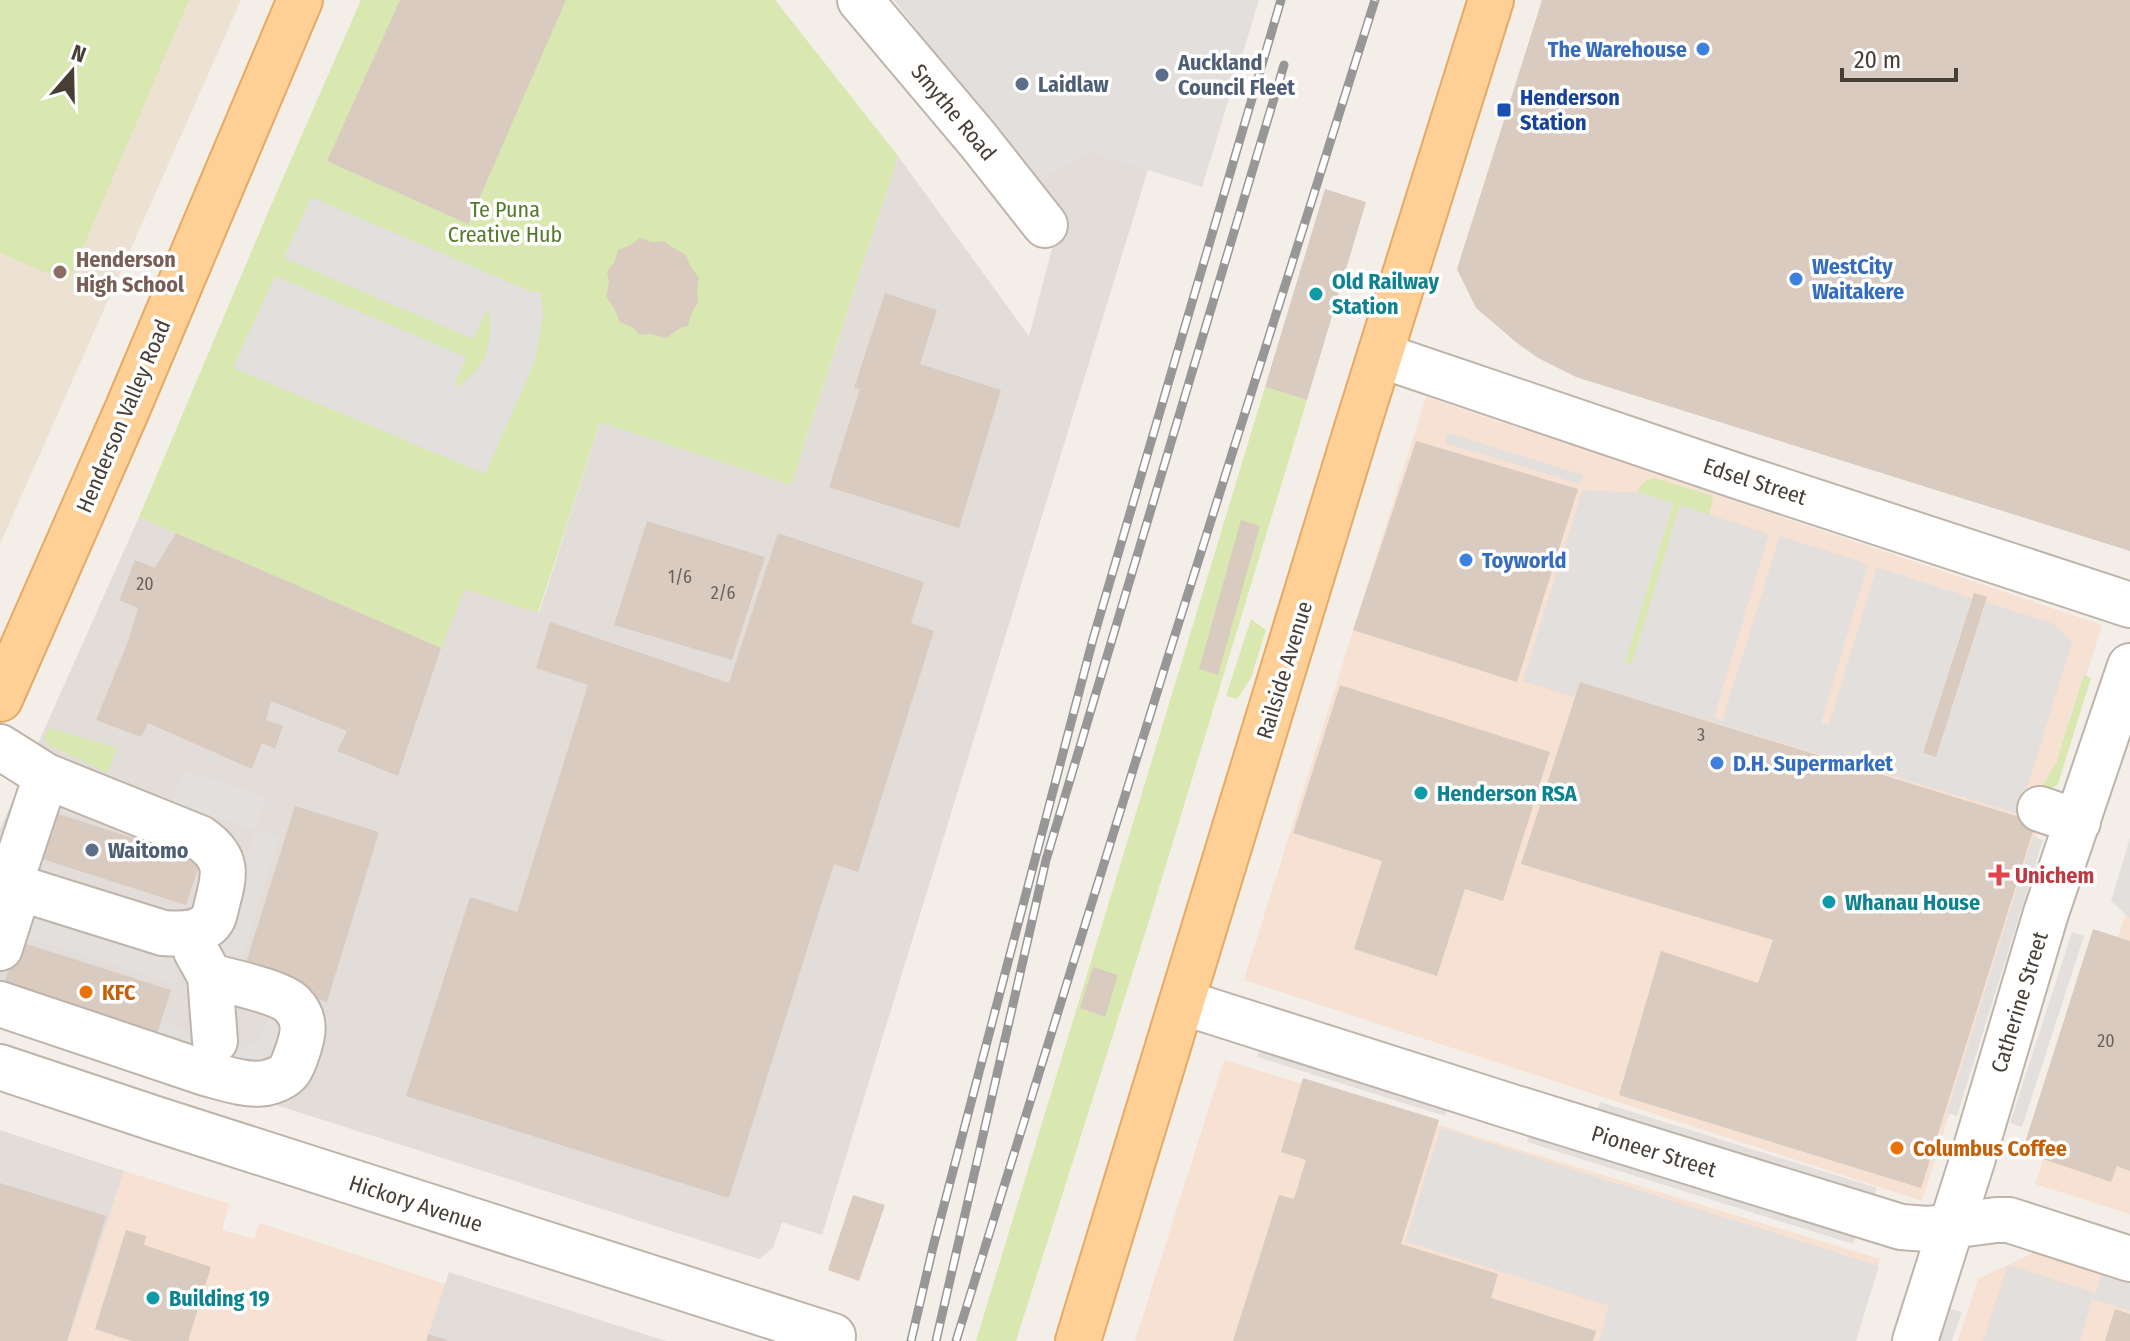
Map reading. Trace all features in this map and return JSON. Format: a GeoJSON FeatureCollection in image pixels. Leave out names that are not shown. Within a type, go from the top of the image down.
{"type":"FeatureCollection","features":[{"type":"Feature","properties":{"kind":"main road","name":"Henderson Valley Road"},"geometry":{"type":"LineString","coordinates":[[0,699],[300,0]]}},
{"type":"Feature","properties":{"kind":"main road","name":"Railside Avenue"},"geometry":{"type":"LineString","coordinates":[[1078,1341],[1491,0]]}},
{"type":"Feature","properties":{"kind":"street","name":"Smythe Road"},"geometry":{"type":"LineString","coordinates":[[860,0],[1045,225]]}},
{"type":"Feature","properties":{"kind":"street","name":"Edsel Street"},"geometry":{"type":"LineString","coordinates":[[1380,355],[1641,459],[1736,490],[2130,605]]}},
{"type":"Feature","properties":{"kind":"street","name":"Catherine Street"},"geometry":{"type":"LineString","coordinates":[[1915,1341],[2043,923],[2059,816],[2130,666]]}},
{"type":"Feature","properties":{"kind":"street"},"geometry":{"type":"LineString","coordinates":[[0,747],[46,776],[190,833],[210,845],[223,865],[224,877],[209,925],[187,933],[163,933],[9,886]]}},
{"type":"Feature","properties":{"kind":"street"},"geometry":{"type":"LineString","coordinates":[[0,948],[9,886],[46,776]]}},
{"type":"Feature","properties":{"kind":"street"},"geometry":{"type":"LineString","coordinates":[[187,933],[210,976],[215,1041]]}},
{"type":"Feature","properties":{"kind":"street"},"geometry":{"type":"LineString","coordinates":[[0,1004],[205,1073],[254,1084],[267,1083],[285,1075],[290,1070],[303,1035],[300,1015],[291,1004],[272,994],[210,976]]}},
{"type":"Feature","properties":{"kind":"street","name":"Pioneer Street"},"geometry":{"type":"LineString","coordinates":[[1182,1002],[1491,1100],[1566,1107],[1901,1227],[1928,1229],[2009,1220],[2130,1259]]}},
{"type":"Feature","properties":{"kind":"street","name":"Hickory Avenue"},"geometry":{"type":"LineString","coordinates":[[0,1067],[833,1336]]}},
{"type":"Feature","properties":{"kind":"shaded area","name":"Henderson High School"},"geometry":{"type":"Polygon","coordinates":[[[0,0],[241,0],[0,544],[0,0]]]}},
{"type":"Feature","properties":{"kind":"shaded area"},"geometry":{"type":"Polygon","coordinates":[[[894,0],[1259,0],[1202,187],[1088,151],[1035,183],[894,0]]]}},
{"type":"Feature","properties":{"kind":"shaded area"},"geometry":{"type":"Polygon","coordinates":[[[1088,151],[1148,170],[822,1235],[782,1222],[773,1248],[759,1259],[0,1017],[0,829],[139,517],[176,533],[465,588],[539,613],[600,422],[791,485],[898,156],[1029,336],[1057,230],[1035,183],[1088,151]]]}},
{"type":"Feature","properties":{"kind":"shaded area"},"geometry":{"type":"Polygon","coordinates":[[[311,197],[532,292],[541,292],[543,316],[535,361],[485,474],[233,368],[275,276],[466,357],[455,385],[458,387],[485,358],[490,336],[490,314],[486,312],[473,339],[284,258],[311,197]]]}},
{"type":"Feature","properties":{"kind":"shaded area"},"geometry":{"type":"Polygon","coordinates":[[[1426,397],[2102,625],[1922,1201],[1244,980],[1426,397]]]}},
{"type":"Feature","properties":{"kind":"shaded area"},"geometry":{"type":"Polygon","coordinates":[[[1448,433],[1583,475],[1580,484],[1445,443],[1448,433]]]}},
{"type":"Feature","properties":{"kind":"shaded area"},"geometry":{"type":"Polygon","coordinates":[[[1582,491],[1638,492],[1673,503],[1625,663],[1632,664],[1680,505],[1769,534],[1714,717],[1722,721],[1780,536],[1868,564],[1821,723],[1829,724],[1877,567],[1972,598],[1923,753],[1936,757],[1986,602],[2054,624],[2072,642],[2019,814],[1580,682],[1574,697],[1523,681],[1582,491]]]}},
{"type":"Feature","properties":{"kind":"shaded area"},"geometry":{"type":"Polygon","coordinates":[[[184,770],[266,797],[255,830],[172,803],[184,770]]]}},
{"type":"Feature","properties":{"kind":"shaded area"},"geometry":{"type":"Polygon","coordinates":[[[255,830],[279,837],[240,967],[216,959],[255,830]]]}},
{"type":"Feature","properties":{"kind":"shaded area"},"geometry":{"type":"Polygon","coordinates":[[[2033,837],[2043,840],[1957,1116],[1947,1113],[2033,837]]]}},
{"type":"Feature","properties":{"kind":"shaded area"},"geometry":{"type":"Polygon","coordinates":[[[2130,838],[2130,918],[2111,901],[2130,838]]]}},
{"type":"Feature","properties":{"kind":"shaded area"},"geometry":{"type":"Polygon","coordinates":[[[2130,901],[2130,1214],[2035,1184],[2130,901]]]}},
{"type":"Feature","properties":{"kind":"shaded area"},"geometry":{"type":"Polygon","coordinates":[[[23,908],[182,959],[174,984],[15,934],[23,908]]]}},
{"type":"Feature","properties":{"kind":"shaded area"},"geometry":{"type":"Polygon","coordinates":[[[2072,932],[2084,936],[2022,1127],[2010,1123],[2072,932]]]}},
{"type":"Feature","properties":{"kind":"shaded area"},"geometry":{"type":"Polygon","coordinates":[[[267,1017],[298,1027],[289,1049],[244,1071],[154,1043],[161,1022],[240,1049],[260,1038],[267,1017]]]}},
{"type":"Feature","properties":{"kind":"shaded area"},"geometry":{"type":"Polygon","coordinates":[[[1261,1047],[1449,1105],[1445,1116],[1257,1057],[1261,1047]]]}},
{"type":"Feature","properties":{"kind":"shaded area"},"geometry":{"type":"Polygon","coordinates":[[[1224,1060],[1880,1259],[1854,1341],[1135,1341],[1224,1060]]]}},
{"type":"Feature","properties":{"kind":"shaded area"},"geometry":{"type":"Polygon","coordinates":[[[1600,1102],[1877,1188],[1873,1199],[1596,1113],[1600,1102]]]}},
{"type":"Feature","properties":{"kind":"shaded area"},"geometry":{"type":"Polygon","coordinates":[[[1441,1128],[1879,1266],[1856,1341],[1599,1341],[1609,1306],[1405,1241],[1441,1128]]]}},
{"type":"Feature","properties":{"kind":"shaded area"},"geometry":{"type":"Polygon","coordinates":[[[0,1130],[124,1171],[68,1341],[0,1341],[0,1130]]]}},
{"type":"Feature","properties":{"kind":"shaded area"},"geometry":{"type":"Polygon","coordinates":[[[1531,1131],[1857,1233],[1853,1244],[1527,1142],[1531,1131]]]}},
{"type":"Feature","properties":{"kind":"shaded area"},"geometry":{"type":"Polygon","coordinates":[[[124,1171],[229,1204],[222,1230],[254,1239],[260,1223],[445,1284],[426,1341],[68,1341],[124,1171]]]}},
{"type":"Feature","properties":{"kind":"shaded area"},"geometry":{"type":"Polygon","coordinates":[[[2050,1245],[2130,1272],[2130,1341],[1958,1341],[1978,1279],[2050,1245]]]}},
{"type":"Feature","properties":{"kind":"shaded area"},"geometry":{"type":"Polygon","coordinates":[[[2008,1265],[2094,1292],[2080,1341],[1983,1341],[2008,1265]]]}},
{"type":"Feature","properties":{"kind":"shaded area"},"geometry":{"type":"Polygon","coordinates":[[[449,1272],[666,1341],[426,1341],[449,1272]]]}},
{"type":"Feature","properties":{"kind":"shaded area"},"geometry":{"type":"Polygon","coordinates":[[[2101,1275],[2130,1284],[2130,1311],[2093,1299],[2101,1275]]]}},
{"type":"Feature","properties":{"kind":"shaded area"},"geometry":{"type":"Polygon","coordinates":[[[1949,1308],[1962,1312],[1952,1341],[1938,1341],[1949,1308]]]}},
{"type":"Feature","properties":{"kind":"green space"},"geometry":{"type":"Polygon","coordinates":[[[0,0],[189,0],[68,282],[0,253],[0,0]]]}},
{"type":"Feature","properties":{"kind":"green space","name":"Te Puna Creative Hub"},"geometry":{"type":"Polygon","coordinates":[[[361,0],[775,0],[898,156],[791,485],[600,422],[538,613],[465,589],[441,648],[139,517],[361,0]]]}},
{"type":"Feature","properties":{"kind":"green space"},"geometry":{"type":"Polygon","coordinates":[[[1265,387],[1307,400],[1148,924],[1016,1341],[976,1341],[1265,387]]]}},
{"type":"Feature","properties":{"kind":"green space"},"geometry":{"type":"Polygon","coordinates":[[[1654,478],[1710,495],[1713,499],[1709,515],[1680,506],[1632,664],[1624,663],[1673,504],[1638,492],[1644,483],[1654,478]]]}},
{"type":"Feature","properties":{"kind":"green space"},"geometry":{"type":"Polygon","coordinates":[[[1251,619],[1266,630],[1251,678],[1237,699],[1226,696],[1251,619]]]}},
{"type":"Feature","properties":{"kind":"green space"},"geometry":{"type":"Polygon","coordinates":[[[2084,675],[2091,678],[2058,784],[2051,789],[2041,788],[2056,763],[2084,675]]]}},
{"type":"Feature","properties":{"kind":"green space"},"geometry":{"type":"Polygon","coordinates":[[[49,728],[117,748],[108,773],[49,745],[44,740],[49,728]]]}},
{"type":"Feature","properties":{"kind":"building"},"geometry":{"type":"Polygon","coordinates":[[[400,0],[566,0],[468,224],[327,161],[400,0]]]}},
{"type":"Feature","properties":{"kind":"building","name":"WestCity Waitakere"},"geometry":{"type":"Polygon","coordinates":[[[1542,0],[2130,0],[2130,551],[1576,377],[1538,358],[1476,308],[1457,269],[1542,0]]]}},
{"type":"Feature","properties":{"kind":"building","name":"Old Railway Station"},"geometry":{"type":"Polygon","coordinates":[[[1325,189],[1366,202],[1307,400],[1265,387],[1325,189]]]}},
{"type":"Feature","properties":{"kind":"building"},"geometry":{"type":"Polygon","coordinates":[[[640,238],[652,242],[664,241],[686,255],[699,278],[698,303],[688,326],[666,338],[640,335],[620,322],[606,297],[607,272],[618,250],[640,238]]]}},
{"type":"Feature","properties":{"kind":"building"},"geometry":{"type":"Polygon","coordinates":[[[885,293],[937,310],[920,364],[1001,390],[959,528],[829,487],[860,389],[854,388],[885,293]]]}},
{"type":"Feature","properties":{"kind":"building","name":"Toyworld"},"geometry":{"type":"Polygon","coordinates":[[[1416,441],[1578,489],[1517,682],[1353,630],[1416,441]]]}},
{"type":"Feature","properties":{"kind":"building"},"geometry":{"type":"Polygon","coordinates":[[[1241,520],[1260,526],[1218,675],[1199,669],[1241,520]]]}},
{"type":"Feature","properties":{"kind":"building"},"geometry":{"type":"Polygon","coordinates":[[[647,521],[765,557],[732,660],[614,625],[647,521]]]}},
{"type":"Feature","properties":{"kind":"building"},"geometry":{"type":"Polygon","coordinates":[[[176,533],[441,648],[398,776],[337,751],[347,731],[271,701],[266,720],[283,726],[275,749],[262,743],[252,769],[148,723],[141,737],[96,720],[129,639],[138,608],[119,600],[135,560],[155,568],[176,533]]]}},
{"type":"Feature","properties":{"kind":"building"},"geometry":{"type":"Polygon","coordinates":[[[778,533],[924,582],[911,623],[934,631],[858,872],[834,864],[729,1198],[406,1096],[470,897],[517,912],[588,685],[536,668],[550,622],[729,683],[778,533]]]}},
{"type":"Feature","properties":{"kind":"building"},"geometry":{"type":"Polygon","coordinates":[[[1974,593],[1987,597],[1936,757],[1923,753],[1974,593]]]}},
{"type":"Feature","properties":{"kind":"building","name":"Whanau House"},"geometry":{"type":"Polygon","coordinates":[[[1580,682],[2036,822],[1921,1188],[1619,1095],[1661,951],[1758,983],[1773,940],[1521,864],[1580,682]]]}},
{"type":"Feature","properties":{"kind":"building","name":"Henderson RSA"},"geometry":{"type":"Polygon","coordinates":[[[1340,685],[1550,752],[1503,901],[1465,889],[1437,976],[1354,949],[1382,861],[1293,833],[1340,685]]]}},
{"type":"Feature","properties":{"kind":"building"},"geometry":{"type":"Polygon","coordinates":[[[31,805],[201,860],[186,905],[17,851],[31,805]]]}},
{"type":"Feature","properties":{"kind":"building"},"geometry":{"type":"Polygon","coordinates":[[[295,806],[379,832],[327,1002],[242,976],[295,806]]]}},
{"type":"Feature","properties":{"kind":"building"},"geometry":{"type":"Polygon","coordinates":[[[2093,929],[2130,941],[2130,1171],[2117,1166],[2111,1182],[2022,1152],[2093,929]]]}},
{"type":"Feature","properties":{"kind":"building","name":"KFC"},"geometry":{"type":"Polygon","coordinates":[[[17,941],[171,990],[154,1043],[1,994],[17,941]]]}},
{"type":"Feature","properties":{"kind":"building"},"geometry":{"type":"Polygon","coordinates":[[[1093,967],[1118,975],[1105,1017],[1080,1008],[1093,967]]]}},
{"type":"Feature","properties":{"kind":"building"},"geometry":{"type":"Polygon","coordinates":[[[1303,1078],[1439,1120],[1401,1244],[1498,1274],[1491,1298],[1596,1331],[1593,1341],[1233,1341],[1279,1195],[1294,1199],[1306,1160],[1281,1152],[1303,1078]]]}},
{"type":"Feature","properties":{"kind":"building"},"geometry":{"type":"Polygon","coordinates":[[[0,1183],[106,1216],[67,1341],[0,1341],[0,1183]]]}},
{"type":"Feature","properties":{"kind":"building"},"geometry":{"type":"Polygon","coordinates":[[[853,1195],[885,1205],[859,1281],[828,1270],[853,1195]]]}},
{"type":"Feature","properties":{"kind":"building","name":"Building 19"},"geometry":{"type":"Polygon","coordinates":[[[126,1230],[146,1236],[144,1245],[211,1267],[188,1341],[132,1341],[95,1329],[126,1230]]]}},
{"type":"Feature","properties":{"kind":"building"},"geometry":{"type":"Polygon","coordinates":[[[2115,1309],[2130,1314],[2130,1341],[2105,1341],[2115,1309]]]}},
{"type":"Feature","properties":{"kind":"building"},"geometry":{"type":"Polygon","coordinates":[[[428,1334],[447,1340],[447,1341],[426,1341],[428,1334]]]}},
{"type":"Feature","properties":{"kind":"railway"},"geometry":{"type":"LineString","coordinates":[[911,1341],[1093,639],[1281,0]]}},
{"type":"Feature","properties":{"kind":"railway"},"geometry":{"type":"LineString","coordinates":[[956,1341],[1375,0]]}},
{"type":"Feature","properties":{"kind":"railway"},"geometry":{"type":"LineString","coordinates":[[936,1341],[1046,860],[1284,65]]}},
{"type":"Feature","properties":{"kind":"place","name":"The Warehouse"},"geometry":{"type":"Point","coordinates":[1703,49]}},
{"type":"Feature","properties":{"kind":"place","name":"Auckland Council Fleet"},"geometry":{"type":"Point","coordinates":[1162,75]}},
{"type":"Feature","properties":{"kind":"place","name":"Laidlaw"},"geometry":{"type":"Point","coordinates":[1022,84]}},
{"type":"Feature","properties":{"kind":"place","name":"Henderson Station"},"geometry":{"type":"Point","coordinates":[1504,110]}},
{"type":"Feature","properties":{"kind":"place","name":"Henderson High School"},"geometry":{"type":"Point","coordinates":[60,272]}},
{"type":"Feature","properties":{"kind":"place","name":"WestCity Waitakere"},"geometry":{"type":"Point","coordinates":[1796,279]}},
{"type":"Feature","properties":{"kind":"place","name":"Old Railway Station"},"geometry":{"type":"Point","coordinates":[1316,294]}},
{"type":"Feature","properties":{"kind":"place","name":"Toyworld"},"geometry":{"type":"Point","coordinates":[1466,560]}},
{"type":"Feature","properties":{"kind":"place","name":"D.H. Supermarket"},"geometry":{"type":"Point","coordinates":[1717,763]}},
{"type":"Feature","properties":{"kind":"place","name":"Henderson RSA"},"geometry":{"type":"Point","coordinates":[1421,793]}},
{"type":"Feature","properties":{"kind":"place","name":"Waitomo"},"geometry":{"type":"Point","coordinates":[92,850]}},
{"type":"Feature","properties":{"kind":"place","name":"Unichem"},"geometry":{"type":"Point","coordinates":[1999,875]}},
{"type":"Feature","properties":{"kind":"place","name":"Whanau House"},"geometry":{"type":"Point","coordinates":[1829,902]}},
{"type":"Feature","properties":{"kind":"place","name":"KFC"},"geometry":{"type":"Point","coordinates":[86,992]}},
{"type":"Feature","properties":{"kind":"place","name":"Columbus Coffee"},"geometry":{"type":"Point","coordinates":[1897,1148]}},
{"type":"Feature","properties":{"kind":"place","name":"Building 19"},"geometry":{"type":"Point","coordinates":[153,1298]}}]}
